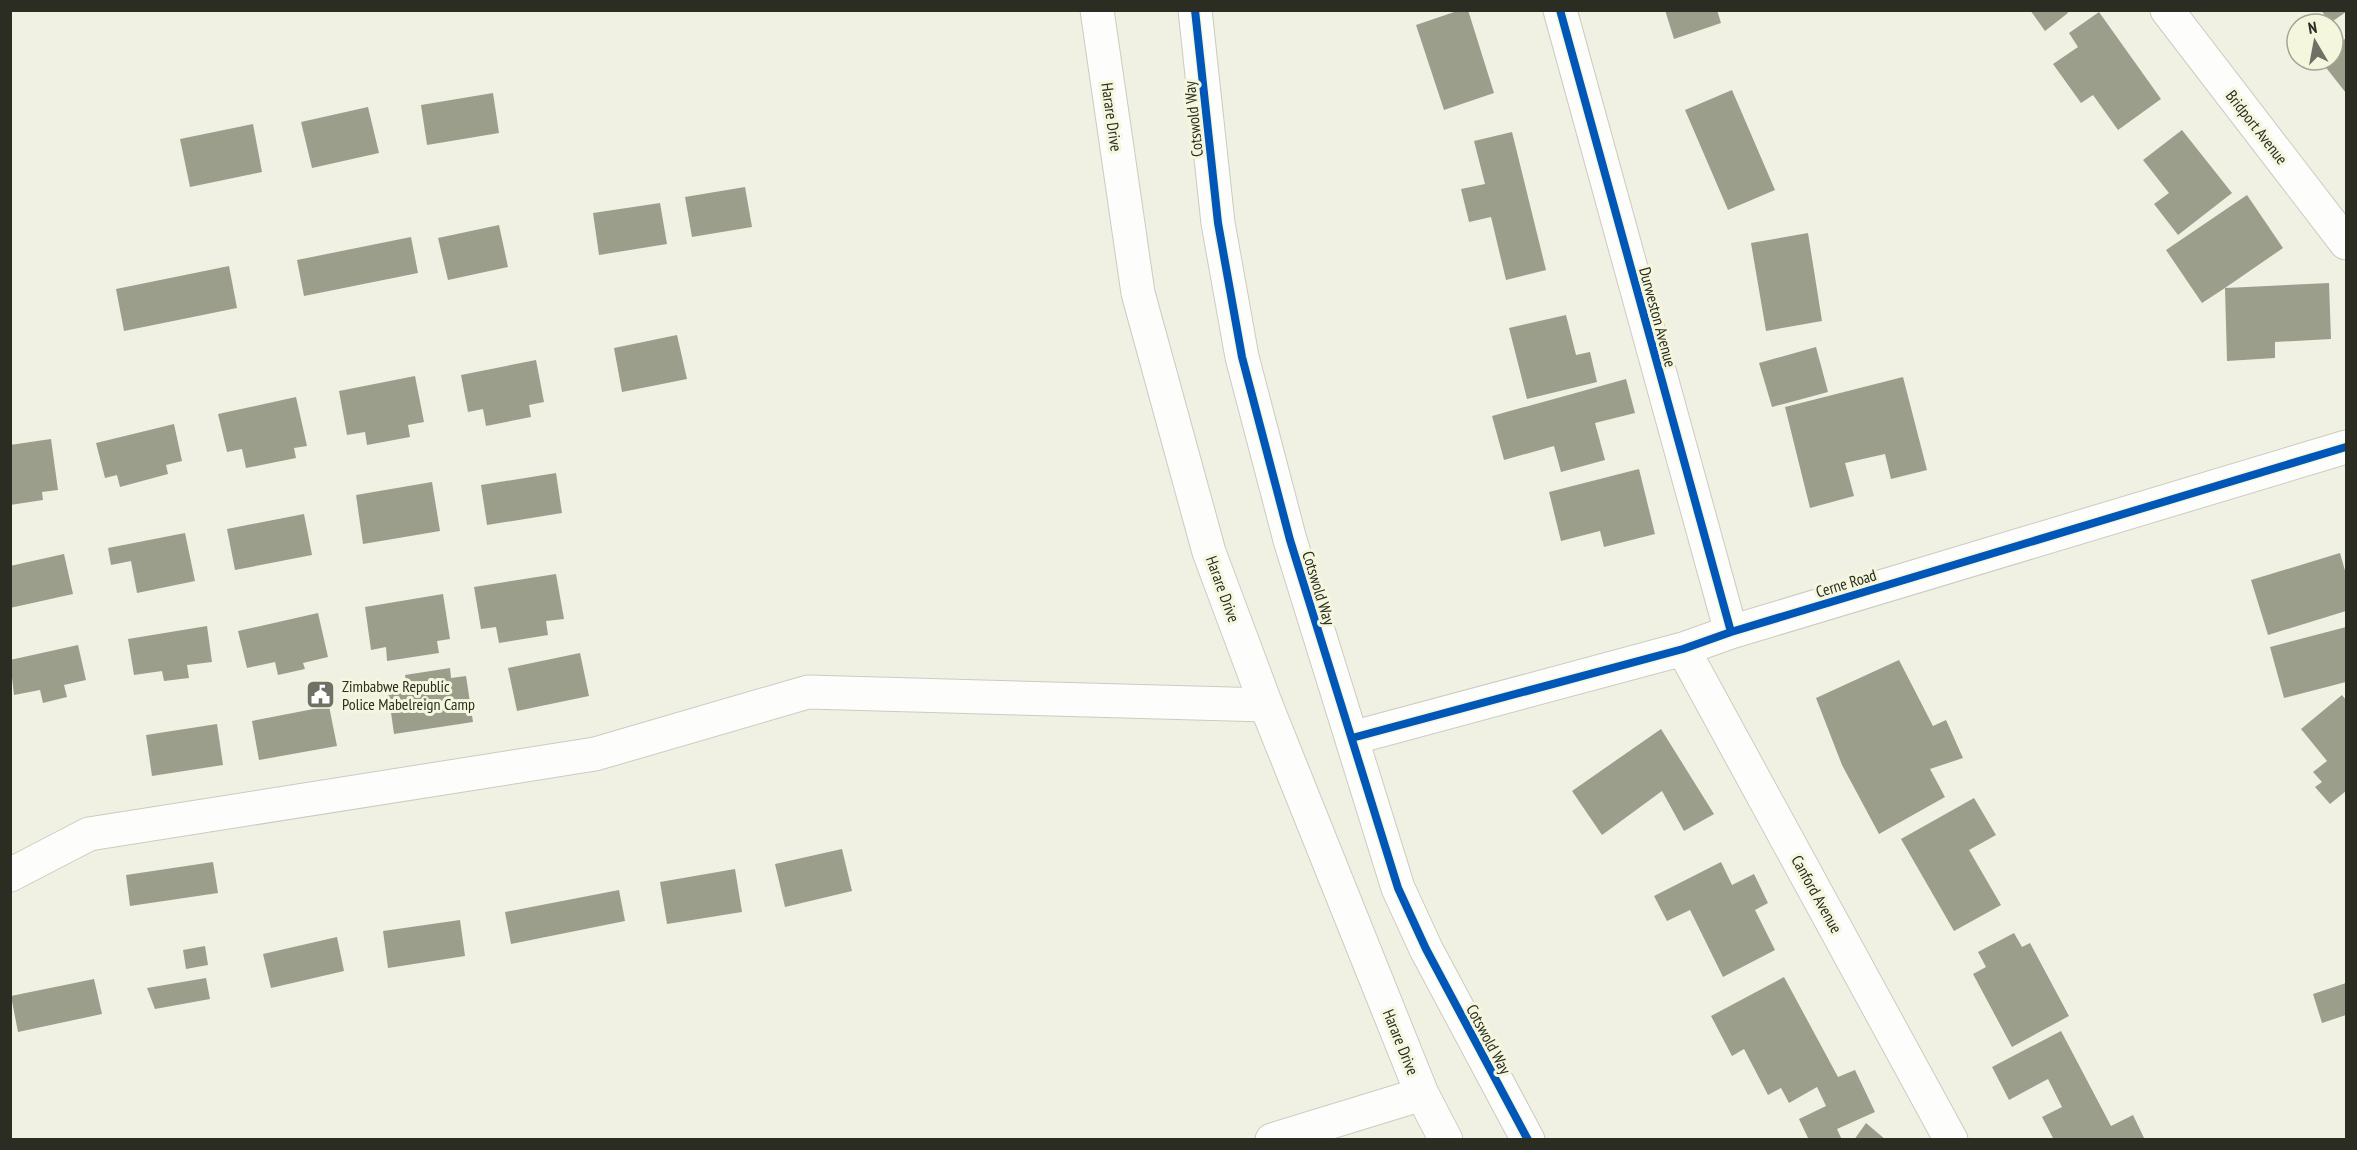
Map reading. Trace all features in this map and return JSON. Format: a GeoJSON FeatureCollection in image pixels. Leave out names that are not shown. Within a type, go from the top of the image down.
{"type":"FeatureCollection","features":[{"type":"Feature","properties":{"kind":"street","name":"Harare Drive"},"geometry":{"type":"LineString","coordinates":[[1098,10],[1138,293],[1209,552],[1266,705],[1422,1094],[1446,1140]]}},
{"type":"Feature","properties":{"kind":"street","name":"Cotswold Way"},"geometry":{"type":"LineString","coordinates":[[1195,10],[1218,223],[1242,357],[1290,540],[1398,888],[1426,949],[1528,1140]]}},
{"type":"Feature","properties":{"kind":"street","name":"Durweston Avenue"},"geometry":{"type":"LineString","coordinates":[[1560,10],[1731,632]]}},
{"type":"Feature","properties":{"kind":"street","name":"Bridport Avenue"},"geometry":{"type":"LineString","coordinates":[[2167,10],[2346,243]]}},
{"type":"Feature","properties":{"kind":"street","name":"Cerne Road"},"geometry":{"type":"LineString","coordinates":[[1352,738],[1683,649],[1731,632],[2346,447]]}},
{"type":"Feature","properties":{"kind":"street","name":"Canford Avenue"},"geometry":{"type":"LineString","coordinates":[[1683,649],[1951,1140]]}},
{"type":"Feature","properties":{"kind":"street"},"geometry":{"type":"LineString","coordinates":[[10,875],[89,834],[595,754],[808,693],[1266,705]]}},
{"type":"Feature","properties":{"kind":"street"},"geometry":{"type":"LineString","coordinates":[[1272,1140],[1422,1094]]}},
{"type":"Feature","properties":{"kind":"building"},"geometry":{"type":"Polygon","coordinates":[[[1460,10],[1468,10],[1494,93],[1444,110],[1416,25],[1460,10]]]}},
{"type":"Feature","properties":{"kind":"building"},"geometry":{"type":"Polygon","coordinates":[[[1665,10],[1717,10],[1721,23],[1674,39],[1665,10]]]}},
{"type":"Feature","properties":{"kind":"building"},"geometry":{"type":"Polygon","coordinates":[[[2030,10],[2066,10],[2068,13],[2045,31],[2030,10]]]}},
{"type":"Feature","properties":{"kind":"building"},"geometry":{"type":"Polygon","coordinates":[[[2321,10],[2346,10],[2345,13],[2322,12],[2321,10]]]}},
{"type":"Feature","properties":{"kind":"building"},"geometry":{"type":"Polygon","coordinates":[[[2099,12],[2161,99],[2118,130],[2093,95],[2081,103],[2053,64],[2078,47],[2069,33],[2099,12]]]}},
{"type":"Feature","properties":{"kind":"building"},"geometry":{"type":"Polygon","coordinates":[[[2345,39],[2346,93],[2329,72],[2345,72],[2345,39]]]}},
{"type":"Feature","properties":{"kind":"building"},"geometry":{"type":"Polygon","coordinates":[[[1732,90],[1775,190],[1728,210],[1685,110],[1732,90]]]}},
{"type":"Feature","properties":{"kind":"building"},"geometry":{"type":"Polygon","coordinates":[[[493,93],[499,133],[427,145],[421,105],[493,93]]]}},
{"type":"Feature","properties":{"kind":"building"},"geometry":{"type":"Polygon","coordinates":[[[368,107],[379,153],[312,168],[301,122],[368,107]]]}},
{"type":"Feature","properties":{"kind":"building"},"geometry":{"type":"Polygon","coordinates":[[[253,124],[262,172],[190,187],[180,139],[253,124]]]}},
{"type":"Feature","properties":{"kind":"building"},"geometry":{"type":"Polygon","coordinates":[[[2182,130],[2232,193],[2178,235],[2154,204],[2169,193],[2143,160],[2182,130]]]}},
{"type":"Feature","properties":{"kind":"building"},"geometry":{"type":"Polygon","coordinates":[[[1512,132],[1546,270],[1506,280],[1491,217],[1469,222],[1461,189],[1485,184],[1474,141],[1512,132]]]}},
{"type":"Feature","properties":{"kind":"building"},"geometry":{"type":"Polygon","coordinates":[[[745,187],[752,227],[692,237],[685,197],[745,187]]]}},
{"type":"Feature","properties":{"kind":"building"},"geometry":{"type":"Polygon","coordinates":[[[2247,195],[2283,248],[2202,303],[2166,250],[2247,195]]]}},
{"type":"Feature","properties":{"kind":"building"},"geometry":{"type":"Polygon","coordinates":[[[660,203],[667,244],[599,255],[593,213],[660,203]]]}},
{"type":"Feature","properties":{"kind":"building"},"geometry":{"type":"Polygon","coordinates":[[[499,225],[508,267],[448,280],[438,238],[499,225]]]}},
{"type":"Feature","properties":{"kind":"building"},"geometry":{"type":"Polygon","coordinates":[[[1808,233],[1822,321],[1766,331],[1751,243],[1808,233]]]}},
{"type":"Feature","properties":{"kind":"building"},"geometry":{"type":"Polygon","coordinates":[[[411,237],[418,273],[304,296],[297,260],[411,237]]]}},
{"type":"Feature","properties":{"kind":"building"},"geometry":{"type":"Polygon","coordinates":[[[229,266],[237,308],[124,331],[116,289],[229,266]]]}},
{"type":"Feature","properties":{"kind":"building"},"geometry":{"type":"Polygon","coordinates":[[[2329,283],[2331,339],[2275,342],[2275,358],[2227,361],[2225,288],[2329,283]]]}},
{"type":"Feature","properties":{"kind":"building"},"geometry":{"type":"Polygon","coordinates":[[[1566,315],[1576,355],[1590,352],[1597,382],[1527,399],[1509,328],[1566,315]]]}},
{"type":"Feature","properties":{"kind":"building"},"geometry":{"type":"Polygon","coordinates":[[[677,335],[687,379],[622,392],[614,348],[677,335]]]}},
{"type":"Feature","properties":{"kind":"building"},"geometry":{"type":"Polygon","coordinates":[[[1816,347],[1828,392],[1772,407],[1759,363],[1816,347]]]}},
{"type":"Feature","properties":{"kind":"building"},"geometry":{"type":"Polygon","coordinates":[[[536,360],[544,402],[529,405],[531,417],[486,426],[483,409],[468,412],[461,375],[536,360]]]}},
{"type":"Feature","properties":{"kind":"building"},"geometry":{"type":"Polygon","coordinates":[[[415,376],[424,422],[408,425],[410,437],[367,445],[365,432],[347,435],[339,391],[415,376]]]}},
{"type":"Feature","properties":{"kind":"building"},"geometry":{"type":"Polygon","coordinates":[[[1903,377],[1927,470],[1891,479],[1885,454],[1845,463],[1854,496],[1810,508],[1785,407],[1903,377]]]}},
{"type":"Feature","properties":{"kind":"building"},"geometry":{"type":"Polygon","coordinates":[[[1626,379],[1635,413],[1595,423],[1605,460],[1561,472],[1554,446],[1504,460],[1492,416],[1626,379]]]}},
{"type":"Feature","properties":{"kind":"building"},"geometry":{"type":"Polygon","coordinates":[[[296,397],[307,446],[294,448],[296,458],[246,468],[242,449],[227,452],[218,414],[296,397]]]}},
{"type":"Feature","properties":{"kind":"building"},"geometry":{"type":"Polygon","coordinates":[[[174,424],[182,461],[166,465],[168,474],[120,487],[117,475],[105,478],[96,443],[174,424]]]}},
{"type":"Feature","properties":{"kind":"building"},"geometry":{"type":"Polygon","coordinates":[[[51,439],[58,490],[42,492],[43,500],[10,505],[10,445],[51,439]]]}},
{"type":"Feature","properties":{"kind":"building"},"geometry":{"type":"Polygon","coordinates":[[[1639,469],[1655,534],[1604,547],[1600,531],[1561,541],[1549,492],[1639,469]]]}},
{"type":"Feature","properties":{"kind":"building"},"geometry":{"type":"Polygon","coordinates":[[[556,473],[562,513],[487,525],[481,485],[556,473]]]}},
{"type":"Feature","properties":{"kind":"building"},"geometry":{"type":"Polygon","coordinates":[[[432,482],[440,531],[363,544],[356,495],[432,482]]]}},
{"type":"Feature","properties":{"kind":"building"},"geometry":{"type":"Polygon","coordinates":[[[304,514],[312,555],[235,570],[227,529],[304,514]]]}},
{"type":"Feature","properties":{"kind":"building"},"geometry":{"type":"Polygon","coordinates":[[[185,533],[195,581],[137,593],[131,561],[111,565],[108,548],[185,533]]]}},
{"type":"Feature","properties":{"kind":"building"},"geometry":{"type":"Polygon","coordinates":[[[2340,553],[2346,574],[2346,611],[2268,635],[2251,580],[2340,553]]]}},
{"type":"Feature","properties":{"kind":"building"},"geometry":{"type":"Polygon","coordinates":[[[64,554],[73,594],[10,608],[10,566],[64,554]]]}},
{"type":"Feature","properties":{"kind":"building"},"geometry":{"type":"Polygon","coordinates":[[[556,574],[564,619],[546,621],[548,635],[499,643],[496,627],[481,629],[474,587],[556,574]]]}},
{"type":"Feature","properties":{"kind":"building"},"geometry":{"type":"Polygon","coordinates":[[[443,594],[450,639],[437,641],[439,653],[387,661],[386,647],[371,650],[365,607],[443,594]]]}},
{"type":"Feature","properties":{"kind":"building"},"geometry":{"type":"Polygon","coordinates":[[[318,613],[328,657],[303,663],[305,669],[278,675],[275,662],[247,668],[238,631],[318,613]]]}},
{"type":"Feature","properties":{"kind":"building"},"geometry":{"type":"Polygon","coordinates":[[[207,626],[212,662],[187,665],[189,678],[164,681],[162,671],[134,675],[128,639],[207,626]]]}},
{"type":"Feature","properties":{"kind":"building"},"geometry":{"type":"Polygon","coordinates":[[[2346,627],[2346,682],[2284,698],[2270,647],[2346,627]]]}},
{"type":"Feature","properties":{"kind":"building"},"geometry":{"type":"Polygon","coordinates":[[[78,645],[86,680],[64,685],[67,697],[43,703],[40,690],[14,695],[10,660],[78,645]]]}},
{"type":"Feature","properties":{"kind":"building"},"geometry":{"type":"Polygon","coordinates":[[[580,653],[589,696],[517,711],[508,668],[580,653]]]}},
{"type":"Feature","properties":{"kind":"building"},"geometry":{"type":"Polygon","coordinates":[[[1899,660],[1933,726],[1946,720],[1963,758],[1930,769],[1945,797],[1879,834],[1842,765],[1816,698],[1899,660]]]}},
{"type":"Feature","properties":{"kind":"building"},"geometry":{"type":"Polygon","coordinates":[[[450,668],[451,678],[466,676],[473,722],[394,734],[388,691],[407,687],[405,675],[450,668]]]}},
{"type":"Feature","properties":{"kind":"building"},"geometry":{"type":"Polygon","coordinates":[[[2342,695],[2346,700],[2346,791],[2330,804],[2315,787],[2322,782],[2313,772],[2327,761],[2301,729],[2342,695]]]}},
{"type":"Feature","properties":{"kind":"building"},"geometry":{"type":"Polygon","coordinates":[[[329,706],[337,746],[259,760],[252,721],[329,706]]]}},
{"type":"Feature","properties":{"kind":"building"},"geometry":{"type":"Polygon","coordinates":[[[217,724],[223,765],[152,776],[146,735],[217,724]]]}},
{"type":"Feature","properties":{"kind":"building"},"geometry":{"type":"Polygon","coordinates":[[[1661,729],[1714,814],[1684,831],[1662,791],[1602,835],[1572,791],[1661,729]]]}},
{"type":"Feature","properties":{"kind":"building"},"geometry":{"type":"Polygon","coordinates":[[[1974,798],[1996,835],[1969,850],[2001,905],[1954,931],[1901,839],[1974,798]]]}},
{"type":"Feature","properties":{"kind":"building"},"geometry":{"type":"Polygon","coordinates":[[[842,849],[852,891],[785,907],[775,864],[842,849]]]}},
{"type":"Feature","properties":{"kind":"building"},"geometry":{"type":"Polygon","coordinates":[[[213,862],[218,893],[130,906],[126,875],[213,862]]]}},
{"type":"Feature","properties":{"kind":"building"},"geometry":{"type":"Polygon","coordinates":[[[1721,862],[1732,885],[1754,874],[1768,903],[1755,910],[1775,950],[1723,977],[1690,910],[1667,921],[1654,896],[1721,862]]]}},
{"type":"Feature","properties":{"kind":"building"},"geometry":{"type":"Polygon","coordinates":[[[735,869],[742,912],[667,924],[660,882],[735,869]]]}},
{"type":"Feature","properties":{"kind":"building"},"geometry":{"type":"Polygon","coordinates":[[[619,890],[625,921],[511,944],[505,912],[619,890]]]}},
{"type":"Feature","properties":{"kind":"building"},"geometry":{"type":"Polygon","coordinates":[[[460,920],[465,956],[388,968],[383,931],[460,920]]]}},
{"type":"Feature","properties":{"kind":"building"},"geometry":{"type":"Polygon","coordinates":[[[2014,933],[2022,947],[2030,943],[2069,1016],[2012,1047],[1973,974],[1986,967],[1978,952],[2014,933]]]}},
{"type":"Feature","properties":{"kind":"building"},"geometry":{"type":"Polygon","coordinates":[[[337,937],[344,971],[271,988],[263,954],[337,937]]]}},
{"type":"Feature","properties":{"kind":"building"},"geometry":{"type":"Polygon","coordinates":[[[205,946],[208,965],[186,969],[183,950],[205,946]]]}},
{"type":"Feature","properties":{"kind":"building"},"geometry":{"type":"Polygon","coordinates":[[[1784,977],[1838,1077],[1855,1070],[1875,1112],[1837,1129],[1842,1140],[1809,1140],[1799,1119],[1826,1106],[1817,1087],[1789,1103],[1781,1088],[1768,1095],[1744,1049],[1732,1056],[1711,1016],[1784,977]]]}},
{"type":"Feature","properties":{"kind":"building"},"geometry":{"type":"Polygon","coordinates":[[[206,978],[210,999],[155,1009],[147,988],[206,978]]]}},
{"type":"Feature","properties":{"kind":"building"},"geometry":{"type":"Polygon","coordinates":[[[94,979],[102,1014],[18,1032],[11,996],[94,979]]]}},
{"type":"Feature","properties":{"kind":"building"},"geometry":{"type":"Polygon","coordinates":[[[2346,983],[2346,1015],[2322,1023],[2313,994],[2346,983]]]}},
{"type":"Feature","properties":{"kind":"building"},"geometry":{"type":"Polygon","coordinates":[[[2061,1031],[2111,1126],[2133,1115],[2145,1140],[2054,1140],[2042,1117],[2062,1107],[2048,1079],[2009,1100],[1992,1067],[2061,1031]]]}},
{"type":"Feature","properties":{"kind":"building"},"geometry":{"type":"Polygon","coordinates":[[[1866,1123],[1886,1140],[1854,1140],[1866,1123]]]}},
{"type":"Feature","properties":{"kind":"cycle path"},"geometry":{"type":"LineString","coordinates":[[1195,10],[1218,223],[1242,357],[1290,540],[1398,888],[1426,949],[1528,1140]]}},
{"type":"Feature","properties":{"kind":"cycle path"},"geometry":{"type":"LineString","coordinates":[[1560,10],[1731,632]]}},
{"type":"Feature","properties":{"kind":"cycle path"},"geometry":{"type":"LineString","coordinates":[[1352,738],[1683,649],[1731,632],[2346,447]]}},
{"type":"Feature","properties":{"kind":"place","name":"Zimbabwe Republic Police Mabelreign Camp"},"geometry":{"type":"Point","coordinates":[321,695]}}]}
